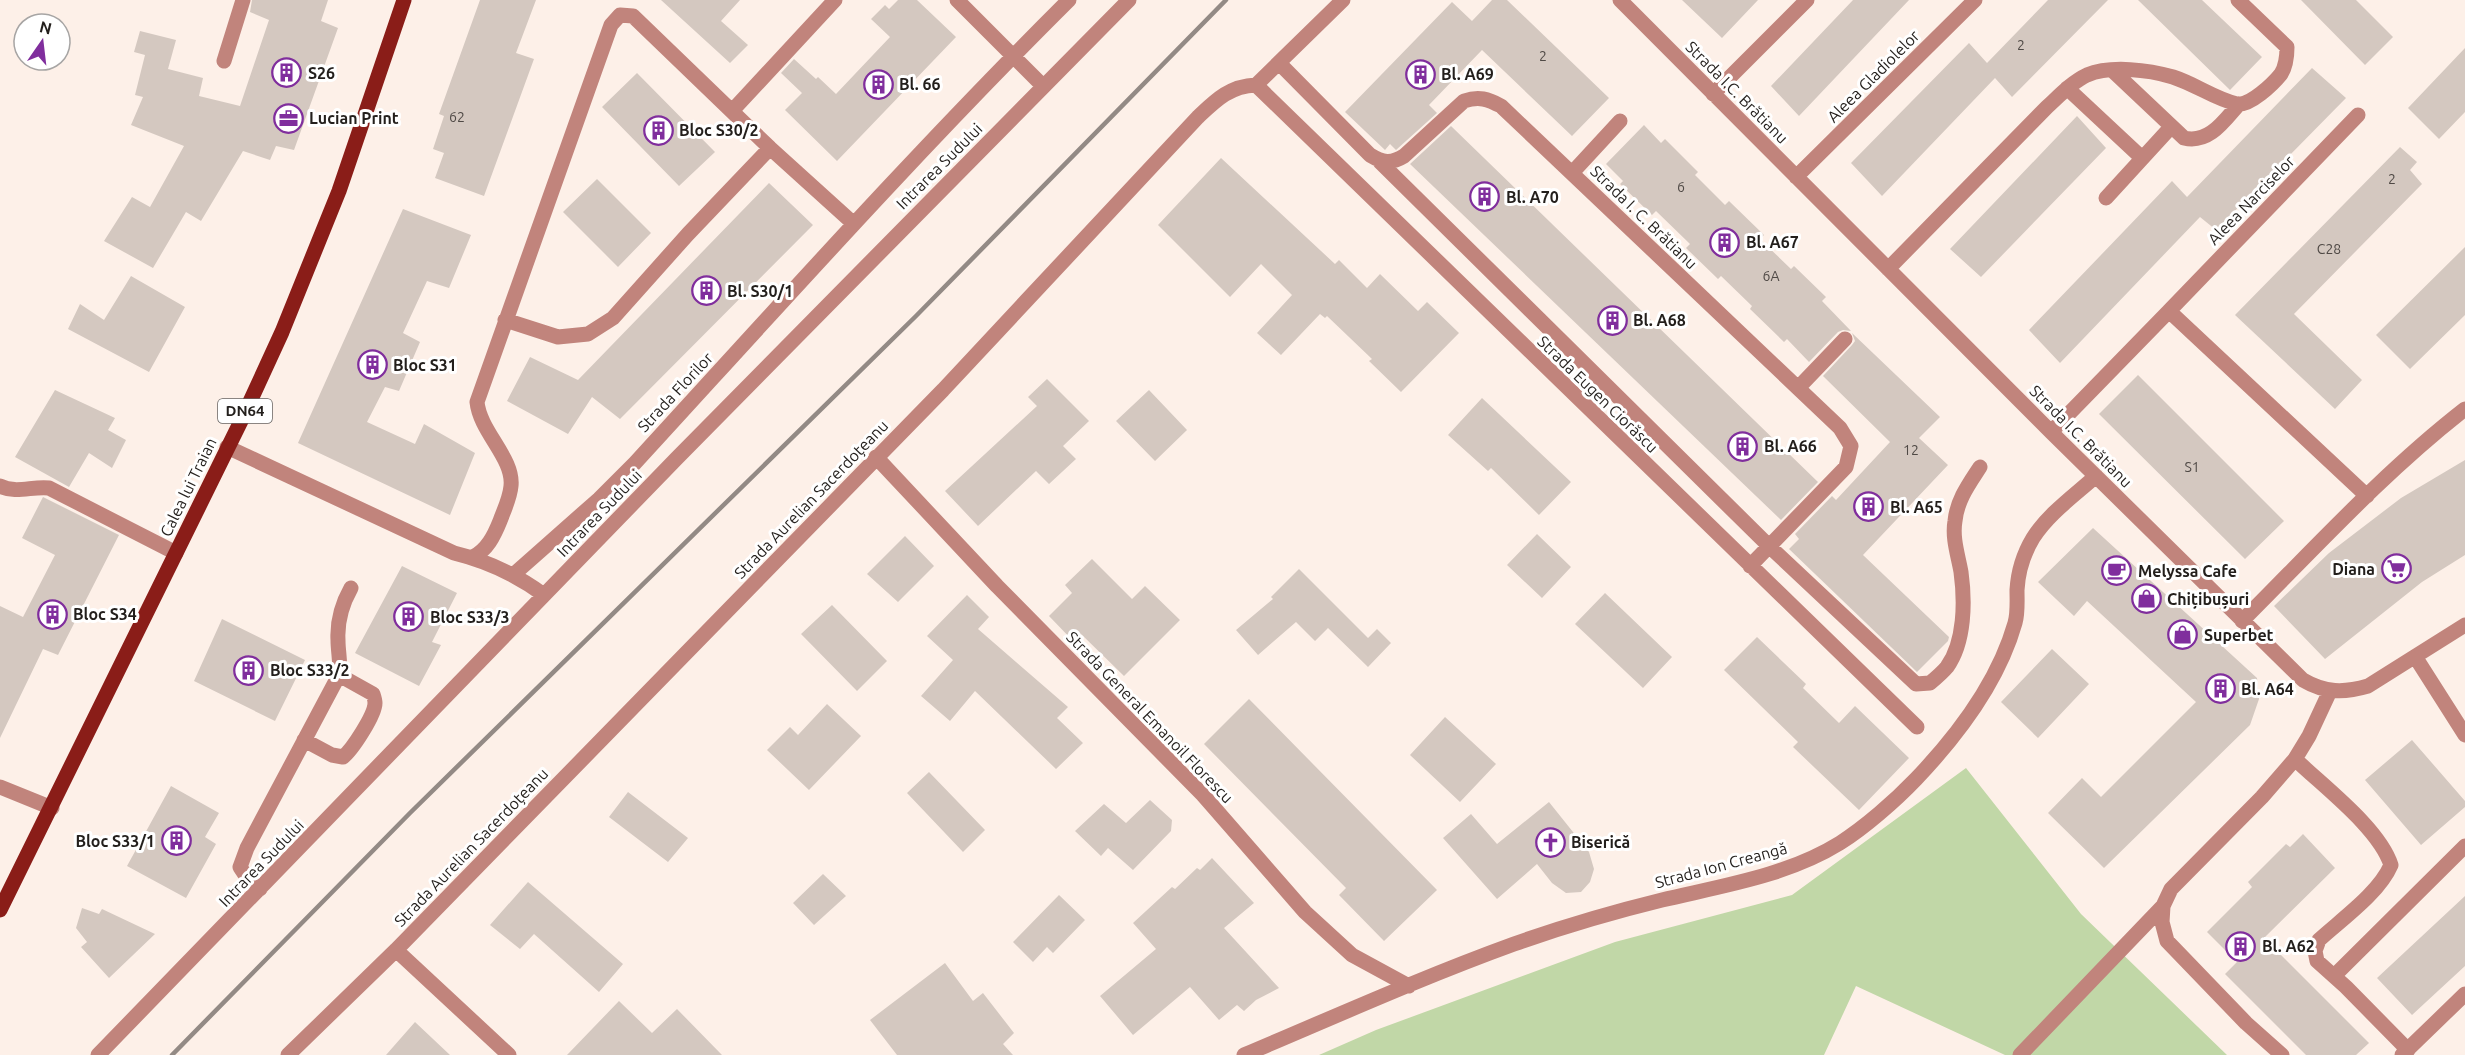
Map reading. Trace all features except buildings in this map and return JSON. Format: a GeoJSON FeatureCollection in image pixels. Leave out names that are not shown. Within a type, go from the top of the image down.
{"type":"FeatureCollection","features":[{"type":"Feature","properties":{"kind":"main road","name":"Calea lui Traian"},"geometry":{"type":"LineString","coordinates":[[0,910],[52,808],[282,332],[315,253],[361,130],[404,0]]}},
{"type":"Feature","properties":{"kind":"street"},"geometry":{"type":"LineString","coordinates":[[224,62],[243,0]]}},
{"type":"Feature","properties":{"kind":"street"},"geometry":{"type":"LineString","coordinates":[[732,111],[835,0]]}},
{"type":"Feature","properties":{"kind":"street"},"geometry":{"type":"LineString","coordinates":[[957,0],[1043,86]]}},
{"type":"Feature","properties":{"kind":"street","name":"Strada Florilor"},"geometry":{"type":"LineString","coordinates":[[513,575],[599,499],[635,463],[854,224],[1069,0]]}},
{"type":"Feature","properties":{"kind":"street","name":"Intrarea Sudului"},"geometry":{"type":"LineString","coordinates":[[98,1055],[544,595],[1129,0]]}},
{"type":"Feature","properties":{"kind":"street"},"geometry":{"type":"LineString","coordinates":[[1256,85],[1343,0]]}},
{"type":"Feature","properties":{"kind":"street","name":"Strada I.C. Brătianu"},"geometry":{"type":"LineString","coordinates":[[1620,0],[2293,672],[2315,687],[2330,691]]}},
{"type":"Feature","properties":{"kind":"street"},"geometry":{"type":"LineString","coordinates":[[1713,94],[1807,0]]}},
{"type":"Feature","properties":{"kind":"street","name":"Aleea Gladiolelor"},"geometry":{"type":"LineString","coordinates":[[1796,177],[1975,0]]}},
{"type":"Feature","properties":{"kind":"street"},"geometry":{"type":"LineString","coordinates":[[1888,269],[2067,88],[2086,76],[2104,71],[2137,71],[2173,77],[2239,104],[2251,102],[2281,74],[2287,60],[2287,47],[2238,0]]}},
{"type":"Feature","properties":{"kind":"street"},"geometry":{"type":"LineString","coordinates":[[473,557],[483,552],[496,530],[511,485],[509,468],[478,415],[477,402],[611,25],[620,15],[633,16],[770,148],[854,224]]}},
{"type":"Feature","properties":{"kind":"street"},"geometry":{"type":"LineString","coordinates":[[1279,63],[1769,546],[1916,684],[1930,683],[1948,666],[1958,643],[1963,607],[1961,574],[1954,537],[1955,520],[1961,498],[1980,467]]}},
{"type":"Feature","properties":{"kind":"street"},"geometry":{"type":"LineString","coordinates":[[2113,71],[2184,138],[2192,140],[2204,138],[2217,129],[2239,104]]}},
{"type":"Feature","properties":{"kind":"street","name":"Strada Aurelian Sacerdoțeanu"},"geometry":{"type":"LineString","coordinates":[[288,1055],[396,950],[943,390],[1198,117],[1228,91],[1256,85]]}},
{"type":"Feature","properties":{"kind":"street","name":"Strada Eugen Ciorăscu"},"geometry":{"type":"LineString","coordinates":[[1256,85],[1917,727]]}},
{"type":"Feature","properties":{"kind":"street"},"geometry":{"type":"LineString","coordinates":[[2067,88],[2142,158]]}},
{"type":"Feature","properties":{"kind":"street","name":"Strada I. C. Brătianu"},"geometry":{"type":"LineString","coordinates":[[1380,162],[1394,162],[1404,156],[1464,101],[1487,98],[1501,106],[1840,428],[1851,446],[1846,467],[1750,566]]}},
{"type":"Feature","properties":{"kind":"street","name":"Aleea Narciselor"},"geometry":{"type":"LineString","coordinates":[[2051,432],[2358,115]]}},
{"type":"Feature","properties":{"kind":"street"},"geometry":{"type":"LineString","coordinates":[[1572,173],[1620,121]]}},
{"type":"Feature","properties":{"kind":"street"},"geometry":{"type":"LineString","coordinates":[[2106,198],[2171,127]]}},
{"type":"Feature","properties":{"kind":"street"},"geometry":{"type":"LineString","coordinates":[[505,320],[558,337],[588,334],[613,318],[770,148]]}},
{"type":"Feature","properties":{"kind":"street"},"geometry":{"type":"LineString","coordinates":[[2169,311],[2367,496]]}},
{"type":"Feature","properties":{"kind":"street"},"geometry":{"type":"LineString","coordinates":[[1798,388],[1845,339]]}},
{"type":"Feature","properties":{"kind":"street"},"geometry":{"type":"LineString","coordinates":[[2242,621],[2429,437],[2465,409]]}},
{"type":"Feature","properties":{"kind":"street"},"geometry":{"type":"LineString","coordinates":[[227,447],[454,553],[473,557],[513,575],[544,595]]}},
{"type":"Feature","properties":{"kind":"street","name":"Strada General Emanoil Florescu"},"geometry":{"type":"LineString","coordinates":[[876,457],[997,586],[1203,795],[1305,912],[1352,954],[1409,986]]}},
{"type":"Feature","properties":{"kind":"street","name":"Strada Ion Creangă"},"geometry":{"type":"LineString","coordinates":[[1244,1055],[1515,944],[1646,904],[1796,865],[1840,843],[1915,780],[1967,717],[1992,681],[2006,651],[2016,619],[2017,585],[2023,557],[2034,536],[2055,513],[2096,476]]}},
{"type":"Feature","properties":{"kind":"street"},"geometry":{"type":"LineString","coordinates":[[1,490],[49,488],[176,553]]}},
{"type":"Feature","properties":{"kind":"street"},"geometry":{"type":"LineString","coordinates":[[260,889],[240,867],[247,848],[339,675],[341,658],[338,621],[351,588]]}},
{"type":"Feature","properties":{"kind":"street"},"geometry":{"type":"LineString","coordinates":[[2020,1055],[2163,906],[2171,889],[2262,797],[2295,759],[2309,736],[2330,691],[2350,691],[2368,686],[2465,626]]}},
{"type":"Feature","properties":{"kind":"street"},"geometry":{"type":"LineString","coordinates":[[2416,658],[2465,735]]}},
{"type":"Feature","properties":{"kind":"street"},"geometry":{"type":"LineString","coordinates":[[304,740],[333,755],[343,757],[350,751],[371,714],[375,704],[373,693],[339,675]]}},
{"type":"Feature","properties":{"kind":"street"},"geometry":{"type":"LineString","coordinates":[[2295,759],[2373,834],[2386,852],[2391,865],[2386,876],[2376,887],[2319,940],[2314,951],[2317,961],[2405,1052],[2465,994]]}},
{"type":"Feature","properties":{"kind":"street"},"geometry":{"type":"LineString","coordinates":[[0,787],[52,808]]}},
{"type":"Feature","properties":{"kind":"street"},"geometry":{"type":"LineString","coordinates":[[2334,976],[2465,846]]}},
{"type":"Feature","properties":{"kind":"street"},"geometry":{"type":"LineString","coordinates":[[2163,906],[2162,922],[2167,941],[2246,1023],[2282,1055]]}},
{"type":"Feature","properties":{"kind":"street","name":"Strada Aurelian Sacerdoțeanu"},"geometry":{"type":"LineString","coordinates":[[396,950],[509,1055]]}},
{"type":"Feature","properties":{"kind":"green space"},"geometry":{"type":"Polygon","coordinates":[[[1966,768],[2081,914],[2227,1055],[2005,1055],[1856,986],[1824,1055],[1319,1055],[1376,1030],[1615,942],[1792,895],[1966,768]]]}},
{"type":"Feature","properties":{"kind":"railway"},"geometry":{"type":"LineString","coordinates":[[172,1055],[410,813],[916,316],[1226,0]]}},
{"type":"Feature","properties":{"kind":"place","name":"S26"},"geometry":{"type":"Point","coordinates":[287,73]}},
{"type":"Feature","properties":{"kind":"place","name":"Bl. A69"},"geometry":{"type":"Point","coordinates":[1420,74]}},
{"type":"Feature","properties":{"kind":"place","name":"Bl. 66"},"geometry":{"type":"Point","coordinates":[878,84]}},
{"type":"Feature","properties":{"kind":"place","name":"Lucian Print"},"geometry":{"type":"Point","coordinates":[288,118]}},
{"type":"Feature","properties":{"kind":"place","name":"Bloc S30/2"},"geometry":{"type":"Point","coordinates":[658,130]}},
{"type":"Feature","properties":{"kind":"place","name":"Bl. A70"},"geometry":{"type":"Point","coordinates":[1485,197]}},
{"type":"Feature","properties":{"kind":"place","name":"Bl. A67"},"geometry":{"type":"Point","coordinates":[1725,242]}},
{"type":"Feature","properties":{"kind":"place","name":"Bl. S30/1"},"geometry":{"type":"Point","coordinates":[706,291]}},
{"type":"Feature","properties":{"kind":"place","name":"Bl. A68"},"geometry":{"type":"Point","coordinates":[1612,320]}},
{"type":"Feature","properties":{"kind":"place","name":"Bloc S31"},"geometry":{"type":"Point","coordinates":[372,365]}},
{"type":"Feature","properties":{"kind":"place","name":"Bl. A66"},"geometry":{"type":"Point","coordinates":[1743,446]}},
{"type":"Feature","properties":{"kind":"place","name":"Bl. A65"},"geometry":{"type":"Point","coordinates":[1869,507]}},
{"type":"Feature","properties":{"kind":"place","name":"Diana"},"geometry":{"type":"Point","coordinates":[2396,569]}},
{"type":"Feature","properties":{"kind":"place","name":"Melyssa Cafe"},"geometry":{"type":"Point","coordinates":[2117,571]}},
{"type":"Feature","properties":{"kind":"place","name":"Chițibușuri"},"geometry":{"type":"Point","coordinates":[2146,599]}},
{"type":"Feature","properties":{"kind":"place","name":"Bloc S34"},"geometry":{"type":"Point","coordinates":[52,614]}},
{"type":"Feature","properties":{"kind":"place","name":"Bloc S33/3"},"geometry":{"type":"Point","coordinates":[409,617]}},
{"type":"Feature","properties":{"kind":"place","name":"Superbet"},"geometry":{"type":"Point","coordinates":[2183,635]}},
{"type":"Feature","properties":{"kind":"place","name":"Bloc S33/2"},"geometry":{"type":"Point","coordinates":[249,670]}},
{"type":"Feature","properties":{"kind":"place","name":"Bl. A64"},"geometry":{"type":"Point","coordinates":[2220,689]}},
{"type":"Feature","properties":{"kind":"place","name":"Bloc S33/1"},"geometry":{"type":"Point","coordinates":[176,841]}},
{"type":"Feature","properties":{"kind":"place","name":"Biserică"},"geometry":{"type":"Point","coordinates":[1550,842]}},
{"type":"Feature","properties":{"kind":"place","name":"Bl. A62"},"geometry":{"type":"Point","coordinates":[2241,946]}}]}
